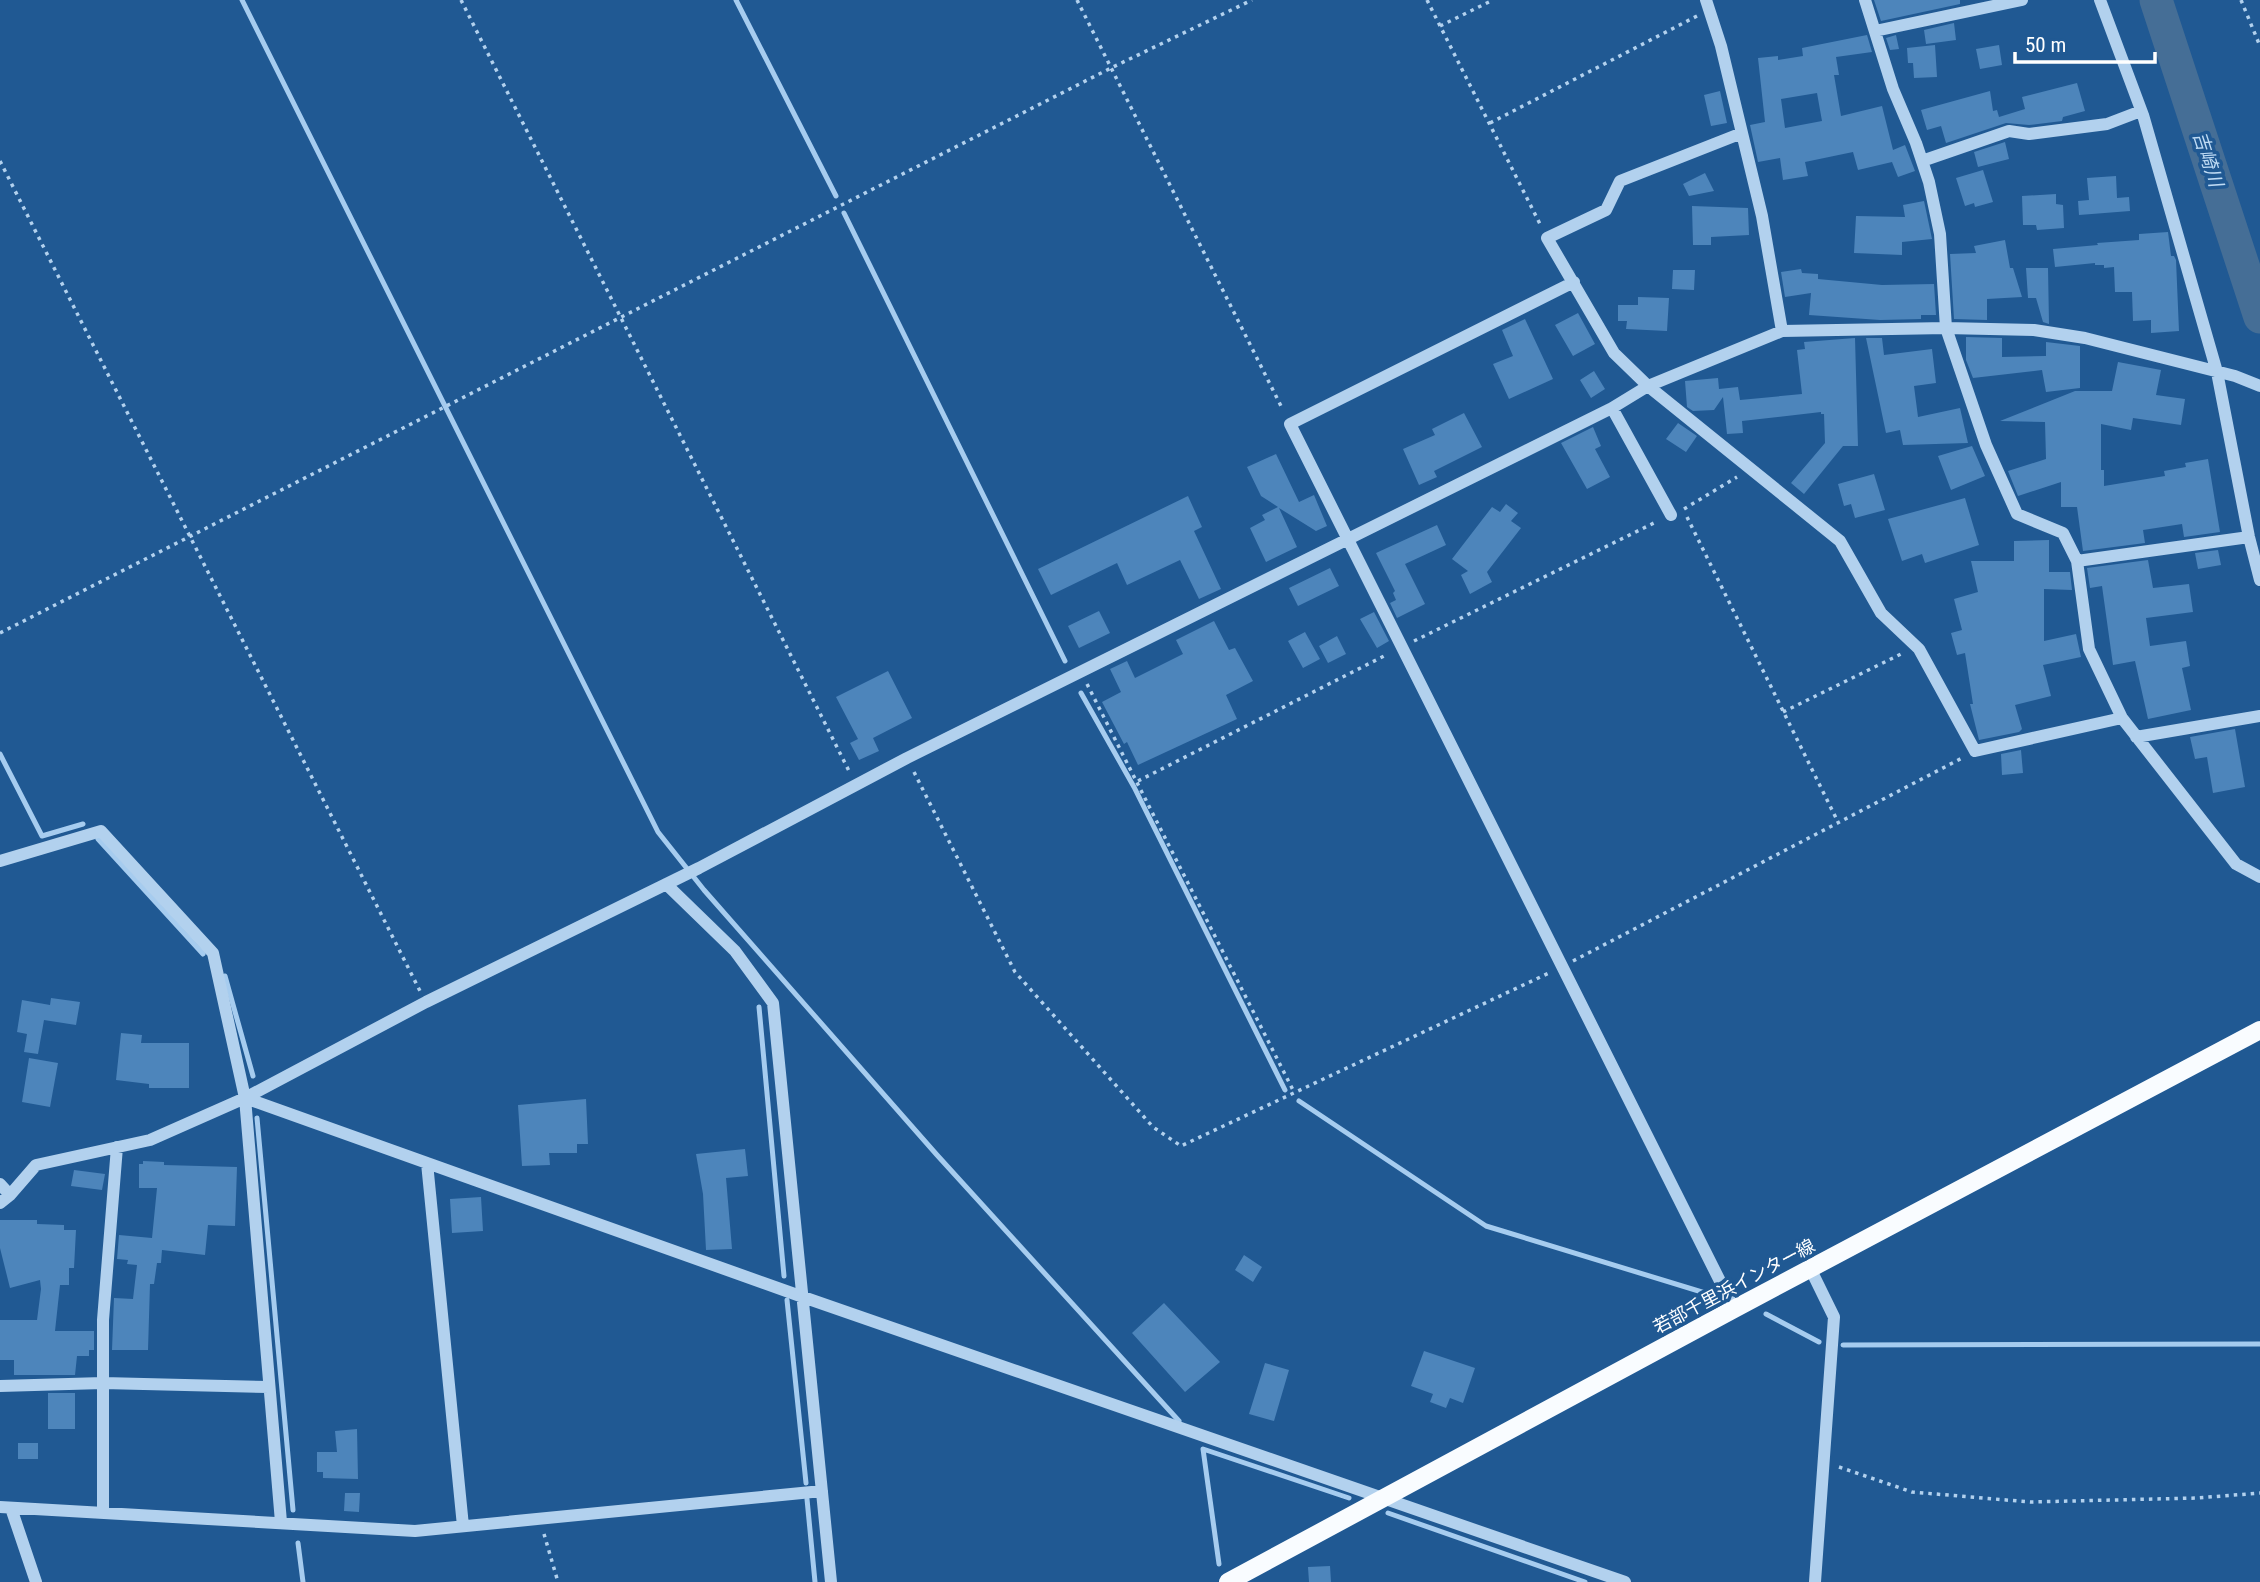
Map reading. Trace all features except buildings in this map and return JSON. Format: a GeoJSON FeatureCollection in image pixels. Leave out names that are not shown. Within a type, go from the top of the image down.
{"type":"FeatureCollection","features":[{"type":"Feature","properties":{"kind":"main road","name":"若部千里浜インター線"},"geometry":{"type":"LineString","coordinates":[[1228,1582],[1734,1308],[1811,1270],[2260,1030]]}},
{"type":"Feature","properties":{"kind":"street"},"geometry":{"type":"LineString","coordinates":[[1865,0],[1892,89],[1929,182],[1940,234],[1946,328],[1986,445],[2017,514],[2063,533],[2077,561],[2089,649],[2122,718],[2236,864],[2260,877]]}},
{"type":"Feature","properties":{"kind":"street"},"geometry":{"type":"LineString","coordinates":[[1875,32],[2022,0]]}},
{"type":"Feature","properties":{"kind":"street"},"geometry":{"type":"LineString","coordinates":[[2100,0],[2141,111],[2217,372],[2260,580]]}},
{"type":"Feature","properties":{"kind":"street"},"geometry":{"type":"LineString","coordinates":[[1707,5],[1721,46],[1762,216],[1782,331]]}},
{"type":"Feature","properties":{"kind":"street"},"geometry":{"type":"LineString","coordinates":[[1922,161],[2009,131],[2029,134],[2106,124],[2141,111]]}},
{"type":"Feature","properties":{"kind":"street"},"geometry":{"type":"LineString","coordinates":[[1741,133],[1620,181],[1606,209],[1547,238],[1614,353],[1648,386],[1840,541],[1881,613],[1916,646],[1975,751],[2122,718]]}},
{"type":"Feature","properties":{"kind":"street"},"geometry":{"type":"LineString","coordinates":[[1574,282],[1290,424],[1734,1308]]}},
{"type":"Feature","properties":{"kind":"street"},"geometry":{"type":"LineString","coordinates":[[0,1184],[5,1199],[36,1165],[150,1140],[244,1098],[426,1002],[699,868],[907,758],[1612,408],[1648,386],[1782,331],[1946,328],[2034,330],[2085,338],[2235,376],[2260,386]]}},
{"type":"Feature","properties":{"kind":"street"},"geometry":{"type":"LineString","coordinates":[[1612,408],[1671,515]]}},
{"type":"Feature","properties":{"kind":"street"},"geometry":{"type":"LineString","coordinates":[[2077,561],[2249,537]]}},
{"type":"Feature","properties":{"kind":"street"},"geometry":{"type":"LineString","coordinates":[[2136,737],[2260,716]]}},
{"type":"Feature","properties":{"kind":"street"},"geometry":{"type":"LineString","coordinates":[[0,861],[101,831],[213,953],[244,1098],[281,1522]]}},
{"type":"Feature","properties":{"kind":"street"},"geometry":{"type":"LineString","coordinates":[[666,884],[734,951],[773,1003],[831,1582]]}},
{"type":"Feature","properties":{"kind":"street"},"geometry":{"type":"LineString","coordinates":[[244,1098],[803,1297],[1625,1582]]}},
{"type":"Feature","properties":{"kind":"street"},"geometry":{"type":"LineString","coordinates":[[103,1513],[103,1320],[117,1147]]}},
{"type":"Feature","properties":{"kind":"street"},"geometry":{"type":"LineString","coordinates":[[427,1163],[463,1526]]}},
{"type":"Feature","properties":{"kind":"street"},"geometry":{"type":"LineString","coordinates":[[1811,1270],[1834,1317],[1815,1582]]}},
{"type":"Feature","properties":{"kind":"street"},"geometry":{"type":"LineString","coordinates":[[0,1386],[103,1383],[269,1387]]}},
{"type":"Feature","properties":{"kind":"street"},"geometry":{"type":"LineString","coordinates":[[36,1582],[6,1507],[415,1531],[822,1491]]}},
{"type":"Feature","properties":{"kind":"path"},"geometry":{"type":"LineString","coordinates":[[461,0],[857,785]]}},
{"type":"Feature","properties":{"kind":"path"},"geometry":{"type":"LineString","coordinates":[[1077,0],[1290,424]]}},
{"type":"Feature","properties":{"kind":"path"},"geometry":{"type":"LineString","coordinates":[[0,634],[1111,68],[1252,0]]}},
{"type":"Feature","properties":{"kind":"path"},"geometry":{"type":"LineString","coordinates":[[1427,0],[1547,238]]}},
{"type":"Feature","properties":{"kind":"path"},"geometry":{"type":"LineString","coordinates":[[1440,26],[1493,0]]}},
{"type":"Feature","properties":{"kind":"path"},"geometry":{"type":"LineString","coordinates":[[2241,0],[2260,46]]}},
{"type":"Feature","properties":{"kind":"path"},"geometry":{"type":"LineString","coordinates":[[1489,123],[1707,5]]}},
{"type":"Feature","properties":{"kind":"path"},"geometry":{"type":"LineString","coordinates":[[0,161],[426,1002]]}},
{"type":"Feature","properties":{"kind":"path"},"geometry":{"type":"LineString","coordinates":[[1751,469],[1683,509],[1838,822]]}},
{"type":"Feature","properties":{"kind":"path"},"geometry":{"type":"LineString","coordinates":[[1138,781],[1671,515]]}},
{"type":"Feature","properties":{"kind":"path"},"geometry":{"type":"LineString","coordinates":[[1783,712],[1916,646]]}},
{"type":"Feature","properties":{"kind":"path"},"geometry":{"type":"LineString","coordinates":[[1081,673],[1294,1092]]}},
{"type":"Feature","properties":{"kind":"path"},"geometry":{"type":"LineString","coordinates":[[907,758],[1016,972],[1153,1127],[1181,1146],[1562,967],[1975,751]]}},
{"type":"Feature","properties":{"kind":"path"},"geometry":{"type":"LineString","coordinates":[[1824,1462],[1912,1492],[2029,1502],[2197,1498],[2260,1493]]}},
{"type":"Feature","properties":{"kind":"path"},"geometry":{"type":"LineString","coordinates":[[539,1518],[558,1582]]}},
{"type":"Feature","properties":{"kind":"waterway"},"geometry":{"type":"LineString","coordinates":[[242,0],[658,832],[704,890],[937,1155],[1179,1421]]}},
{"type":"Feature","properties":{"kind":"waterway"},"geometry":{"type":"LineString","coordinates":[[736,0],[836,196]]}},
{"type":"Feature","properties":{"kind":"waterway","name":"吉崎川"},"geometry":{"type":"LineString","coordinates":[[2156,0],[2260,317]]}},
{"type":"Feature","properties":{"kind":"waterway"},"geometry":{"type":"LineString","coordinates":[[844,213],[1065,661]]}},
{"type":"Feature","properties":{"kind":"waterway"},"geometry":{"type":"LineString","coordinates":[[1081,693],[1134,787],[1285,1090]]}},
{"type":"Feature","properties":{"kind":"waterway"},"geometry":{"type":"LineString","coordinates":[[0,754],[42,836],[83,824]]}},
{"type":"Feature","properties":{"kind":"waterway"},"geometry":{"type":"LineString","coordinates":[[98,839],[203,954]]}},
{"type":"Feature","properties":{"kind":"waterway"},"geometry":{"type":"LineString","coordinates":[[225,976],[253,1076]]}},
{"type":"Feature","properties":{"kind":"waterway"},"geometry":{"type":"LineString","coordinates":[[759,1007],[784,1276]]}},
{"type":"Feature","properties":{"kind":"waterway"},"geometry":{"type":"LineString","coordinates":[[1299,1101],[1486,1226],[1715,1296]]}},
{"type":"Feature","properties":{"kind":"waterway"},"geometry":{"type":"LineString","coordinates":[[257,1118],[293,1510]]}},
{"type":"Feature","properties":{"kind":"waterway"},"geometry":{"type":"LineString","coordinates":[[787,1300],[806,1483]]}},
{"type":"Feature","properties":{"kind":"waterway"},"geometry":{"type":"LineString","coordinates":[[1766,1314],[1819,1342]]}},
{"type":"Feature","properties":{"kind":"waterway"},"geometry":{"type":"LineString","coordinates":[[1843,1345],[2260,1344]]}},
{"type":"Feature","properties":{"kind":"waterway"},"geometry":{"type":"LineString","coordinates":[[1219,1564],[1203,1449],[1349,1498]]}},
{"type":"Feature","properties":{"kind":"waterway"},"geometry":{"type":"LineString","coordinates":[[807,1499],[815,1582]]}},
{"type":"Feature","properties":{"kind":"waterway"},"geometry":{"type":"LineString","coordinates":[[1388,1513],[1585,1582]]}},
{"type":"Feature","properties":{"kind":"waterway"},"geometry":{"type":"LineString","coordinates":[[298,1543],[303,1582]]}}]}
